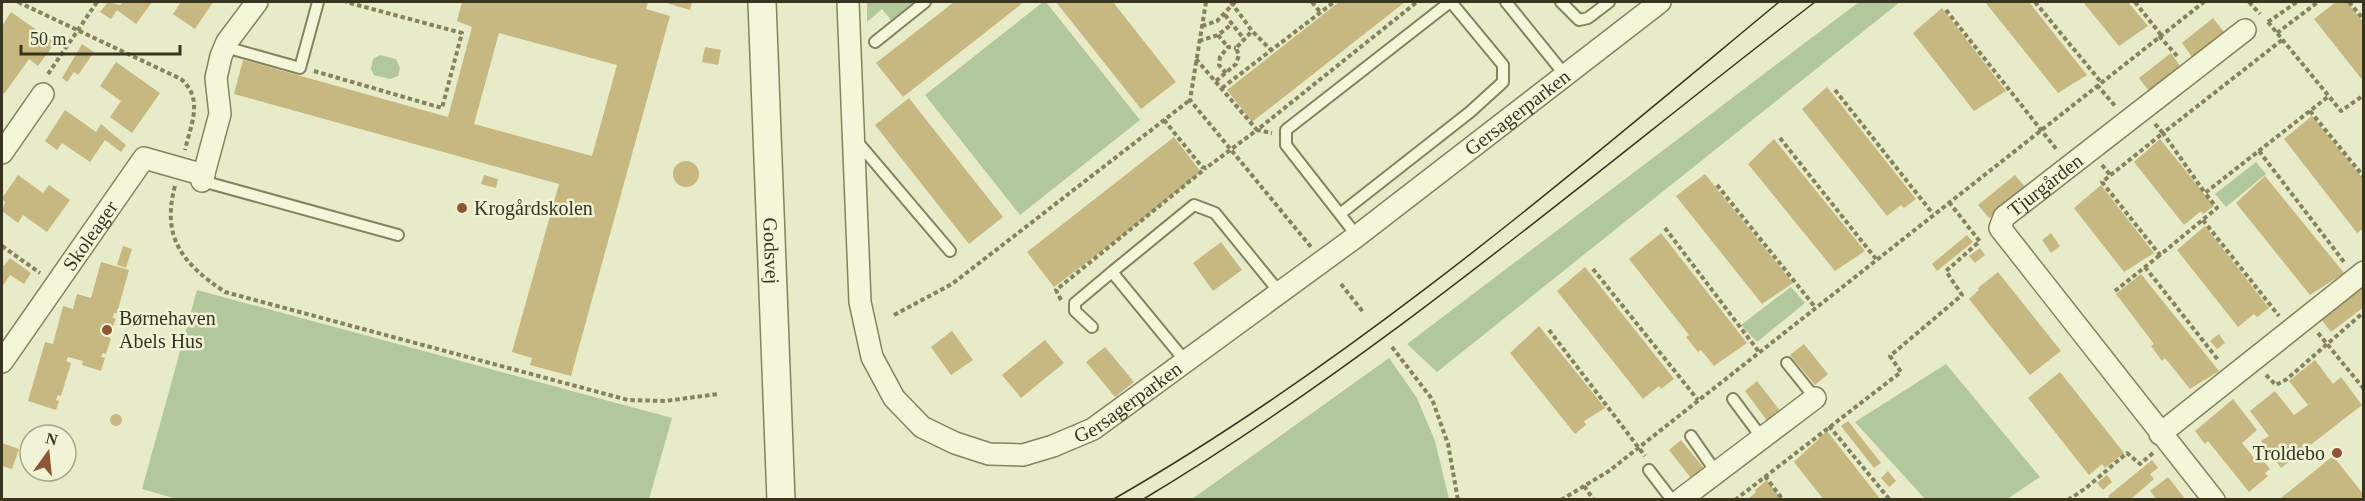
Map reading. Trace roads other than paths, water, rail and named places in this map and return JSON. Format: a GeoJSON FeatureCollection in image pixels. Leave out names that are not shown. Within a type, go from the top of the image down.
{"type":"FeatureCollection","features":[{"type":"Feature","properties":{"kind":"street"},"geometry":{"type":"LineString","coordinates":[[203,178],[220,114],[216,78],[225,47],[257,2]]}},
{"type":"Feature","properties":{"kind":"street","name":"Godsvej"},"geometry":{"type":"LineString","coordinates":[[762,2],[781,500]]}},
{"type":"Feature","properties":{"kind":"street","name":"Gersagerparken"},"geometry":{"type":"LineString","coordinates":[[848,2],[860,302],[872,357],[894,398],[922,427],[955,443],[989,454],[1023,455],[1053,446],[1093,429],[1357,236],[1660,2]]}},
{"type":"Feature","properties":{"kind":"street","name":"Tjurgården"},"geometry":{"type":"LineString","coordinates":[[2214,500],[2000,228],[2004,218],[2245,30]]}},
{"type":"Feature","properties":{"kind":"street"},"geometry":{"type":"LineString","coordinates":[[2,153],[43,94]]}},
{"type":"Feature","properties":{"kind":"street","name":"Skoleager"},"geometry":{"type":"LineString","coordinates":[[2,362],[144,158],[180,168],[203,178]]}},
{"type":"Feature","properties":{"kind":"street"},"geometry":{"type":"LineString","coordinates":[[2163,437],[2232,377],[2360,275]]}},
{"type":"Feature","properties":{"kind":"street"},"geometry":{"type":"LineString","coordinates":[[1680,500],[1815,398]]}},
{"type":"Feature","properties":{"kind":"lane"},"geometry":{"type":"LineString","coordinates":[[225,47],[300,68],[318,2]]}},
{"type":"Feature","properties":{"kind":"lane"},"geometry":{"type":"LineString","coordinates":[[875,42],[925,2]]}},
{"type":"Feature","properties":{"kind":"lane"},"geometry":{"type":"LineString","coordinates":[[1340,214],[1470,112],[1503,82],[1503,65],[1451,2],[1286,130],[1286,145],[1357,236]]}},
{"type":"Feature","properties":{"kind":"lane"},"geometry":{"type":"LineString","coordinates":[[1506,2],[1565,75]]}},
{"type":"Feature","properties":{"kind":"lane"},"geometry":{"type":"LineString","coordinates":[[1561,2],[1580,20],[1588,18],[1609,2]]}},
{"type":"Feature","properties":{"kind":"lane"},"geometry":{"type":"LineString","coordinates":[[852,134],[950,251]]}},
{"type":"Feature","properties":{"kind":"lane"},"geometry":{"type":"LineString","coordinates":[[203,178],[398,235]]}},
{"type":"Feature","properties":{"kind":"lane"},"geometry":{"type":"LineString","coordinates":[[1092,327],[1075,311],[1075,303],[1194,205],[1206,207],[1215,213],[1280,293]]}},
{"type":"Feature","properties":{"kind":"lane"},"geometry":{"type":"LineString","coordinates":[[1112,272],[1186,362]]}},
{"type":"Feature","properties":{"kind":"lane"},"geometry":{"type":"LineString","coordinates":[[1787,363],[1815,398]]}},
{"type":"Feature","properties":{"kind":"lane"},"geometry":{"type":"LineString","coordinates":[[1733,399],[1762,438]]}},
{"type":"Feature","properties":{"kind":"lane"},"geometry":{"type":"LineString","coordinates":[[1691,436],[1716,472]]}},
{"type":"Feature","properties":{"kind":"lane"},"geometry":{"type":"LineString","coordinates":[[1649,470],[1672,500]]}},
{"type":"Feature","properties":{"kind":"tram line"},"geometry":{"type":"LineString","coordinates":[[1112,500],[1200,447],[1372,329],[1538,200],[1779,2]]}},
{"type":"Feature","properties":{"kind":"tram line"},"geometry":{"type":"LineString","coordinates":[[1142,500],[1231,444],[1402,324],[1815,2]]}},
{"type":"Feature","properties":{"kind":"place","name":"Krogårdskolen"},"geometry":{"type":"Point","coordinates":[462,208]}},
{"type":"Feature","properties":{"kind":"place","name":"Børnehaven Abels Hus"},"geometry":{"type":"Point","coordinates":[107,330]}},
{"type":"Feature","properties":{"kind":"place","name":"Troldebo"},"geometry":{"type":"Point","coordinates":[2337,453]}}]}
